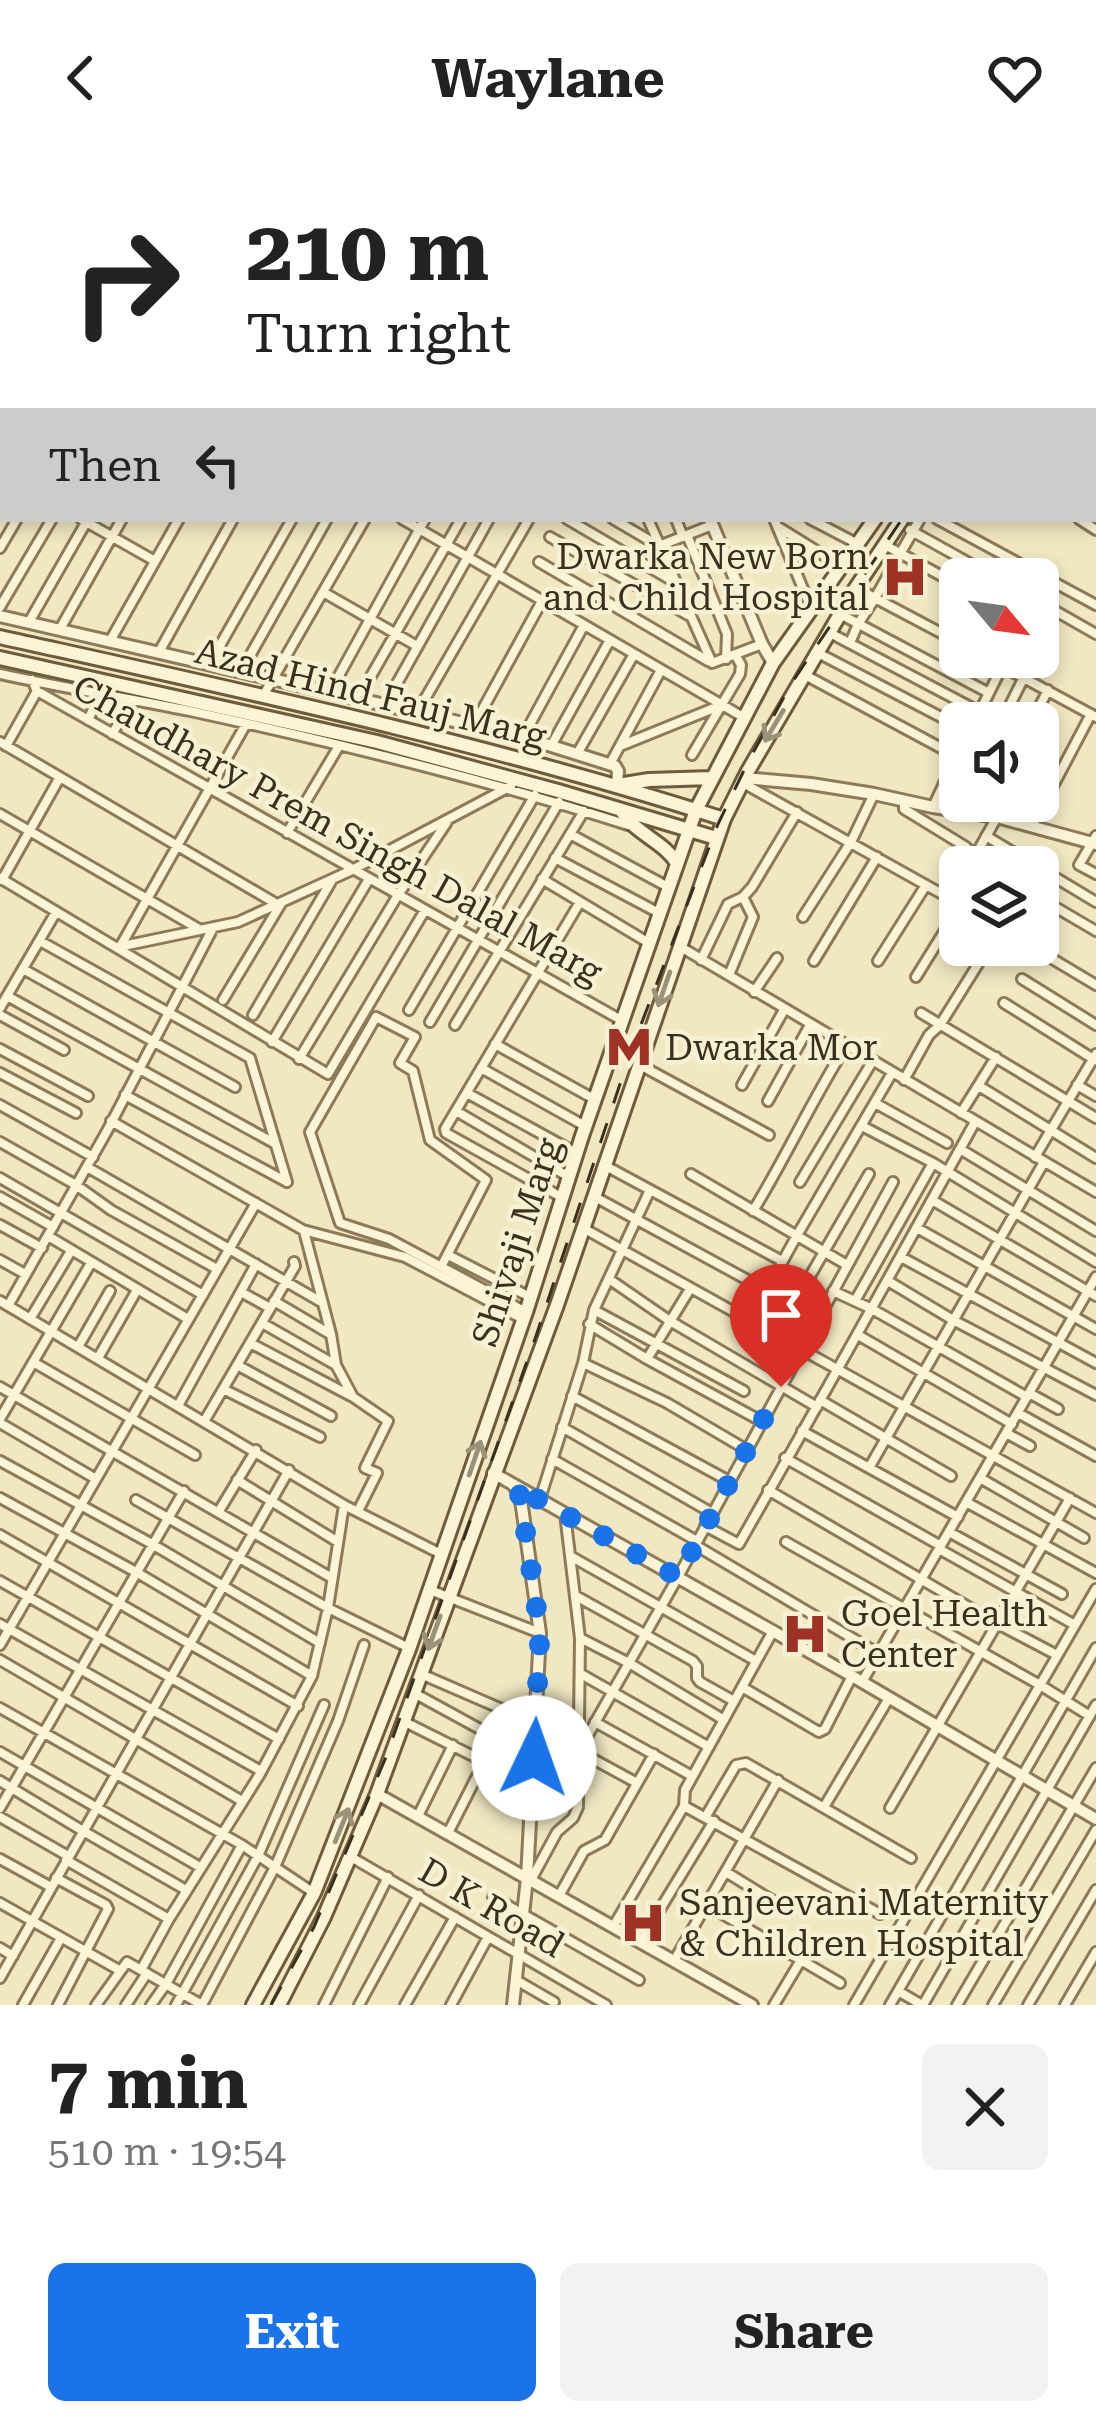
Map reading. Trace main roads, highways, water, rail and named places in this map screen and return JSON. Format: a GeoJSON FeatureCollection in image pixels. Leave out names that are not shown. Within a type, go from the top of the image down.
{"type":"FeatureCollection","features":[{"type":"Feature","properties":{"kind":"main road","name":"Shivaji Marg"},"geometry":{"type":"LineString","coordinates":[[254,2005],[314,1893],[410,1649],[696,810],[773,663],[858,544],[869,522]]}},
{"type":"Feature","properties":{"kind":"main road","name":"Shivaji Marg"},"geometry":{"type":"LineString","coordinates":[[279,2005],[324,1917],[376,1794],[583,1228],[716,838],[743,780],[900,522]]}},
{"type":"Feature","properties":{"kind":"main road","name":"Azad Hind Fauj Marg"},"geometry":{"type":"LineString","coordinates":[[0,637],[263,696],[617,786],[724,819]]}},
{"type":"Feature","properties":{"kind":"main road","name":"Azad Hind Fauj Marg"},"geometry":{"type":"LineString","coordinates":[[0,658],[377,742],[716,838]]}},
{"type":"Feature","properties":{"kind":"main road"},"geometry":{"type":"LineString","coordinates":[[617,786],[712,778]]}},
{"type":"Feature","properties":{"kind":"main road"},"geometry":{"type":"LineString","coordinates":[[621,810],[629,825],[666,848],[677,863]]}},
{"type":"Feature","properties":{"kind":"main road"},"geometry":{"type":"LineString","coordinates":[[511,1356],[535,1359]]}},
{"type":"Feature","properties":{"kind":"main road"},"geometry":{"type":"LineString","coordinates":[[501,1383],[524,1387]]}},
{"type":"Feature","properties":{"kind":"railway"},"geometry":{"type":"LineString","coordinates":[[271,2005],[314,1927],[386,1757],[536,1336],[632,1048],[718,824],[793,681],[900,522]]}},
{"type":"Feature","properties":{"kind":"place","name":"Dwarka New Born and Child Hospital"},"geometry":{"type":"Point","coordinates":[905,577]}},
{"type":"Feature","properties":{"kind":"place","name":"Dwarka Mor"},"geometry":{"type":"Point","coordinates":[629,1047]}},
{"type":"Feature","properties":{"kind":"place","name":"Goel Health Center"},"geometry":{"type":"Point","coordinates":[805,1634]}},
{"type":"Feature","properties":{"kind":"place","name":"Sanjeevani Maternity & Children Hospital"},"geometry":{"type":"Point","coordinates":[643,1923]}}]}
